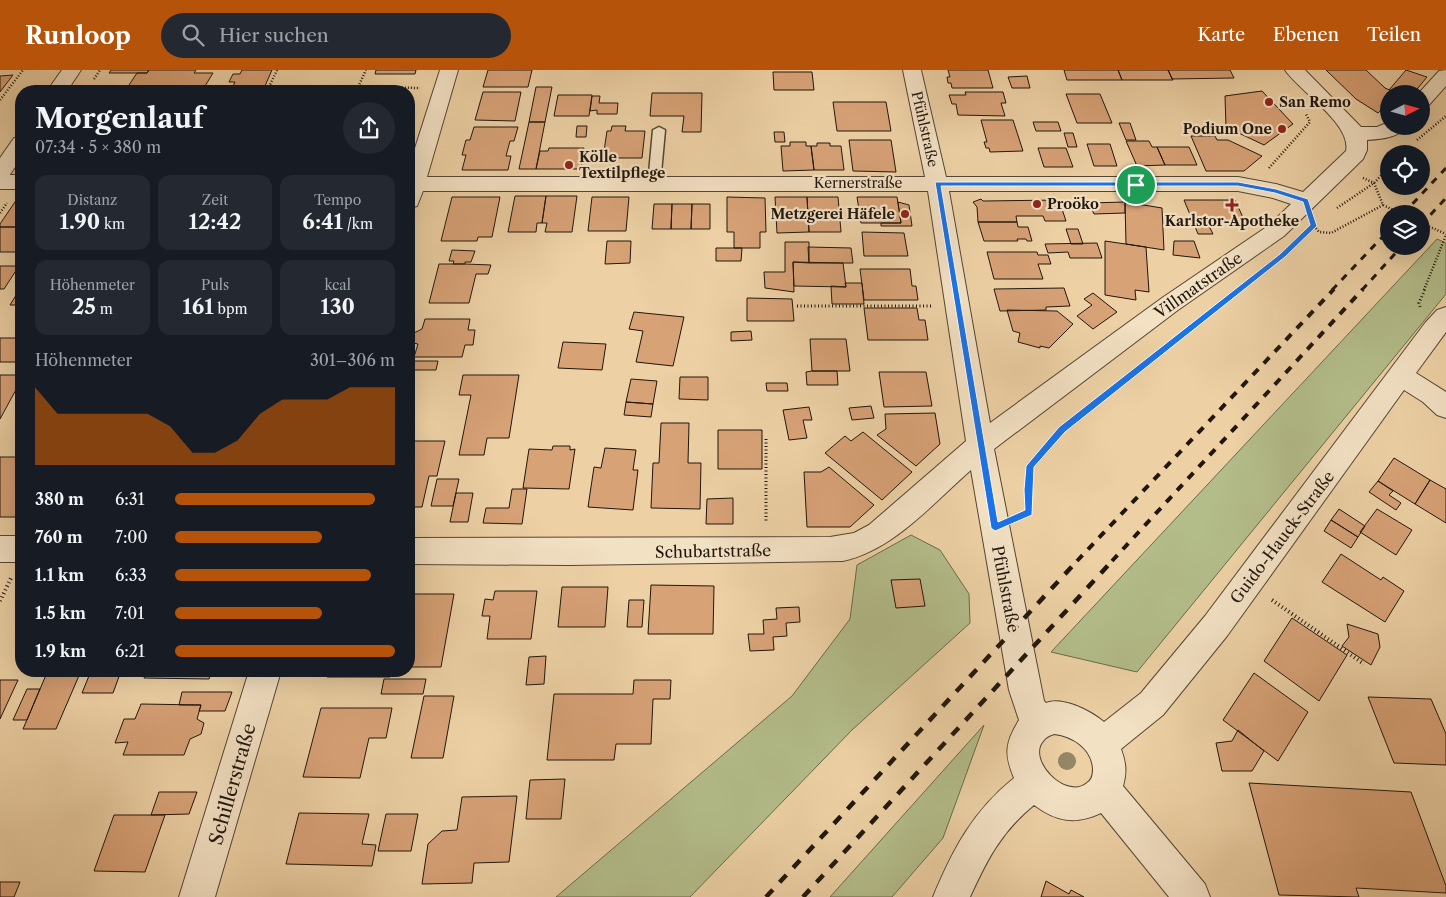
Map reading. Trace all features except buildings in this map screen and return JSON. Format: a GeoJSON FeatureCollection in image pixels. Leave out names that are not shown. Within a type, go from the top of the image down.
{"type":"FeatureCollection","features":[{"type":"Feature","properties":{"kind":"street"},"geometry":{"type":"LineString","coordinates":[[61,85],[72,70]]}},
{"type":"Feature","properties":{"kind":"street"},"geometry":{"type":"LineString","coordinates":[[415,175],[449,70]]}},
{"type":"Feature","properties":{"kind":"street","name":"Pfühlstraße"},"geometry":{"type":"LineString","coordinates":[[912,70],[938,183],[980,445],[1025,690],[1030,709],[1039,721]]}},
{"type":"Feature","properties":{"kind":"street"},"geometry":{"type":"LineString","coordinates":[[1294,70],[1356,134],[1380,133]]}},
{"type":"Feature","properties":{"kind":"street"},"geometry":{"type":"LineString","coordinates":[[1430,92],[1446,75]]}},
{"type":"Feature","properties":{"kind":"street","name":"Villmatstraße"},"geometry":{"type":"LineString","coordinates":[[980,445],[1170,304],[1276,231],[1356,154],[1359,145],[1356,134]]}},
{"type":"Feature","properties":{"kind":"street"},"geometry":{"type":"LineString","coordinates":[[0,174],[15,152]]}},
{"type":"Feature","properties":{"kind":"street"},"geometry":{"type":"LineString","coordinates":[[0,182],[15,182]]}},
{"type":"Feature","properties":{"kind":"street","name":"Kernerstraße"},"geometry":{"type":"LineString","coordinates":[[415,190],[654,184],[1238,184],[1253,186],[1306,201]]}},
{"type":"Feature","properties":{"kind":"street","name":"Guido-Hauck-Straße"},"geometry":{"type":"LineString","coordinates":[[1102,743],[1123,729],[1152,704],[1216,626],[1440,323]]}},
{"type":"Feature","properties":{"kind":"street"},"geometry":{"type":"LineString","coordinates":[[1401,376],[1432,395],[1446,408]]}},
{"type":"Feature","properties":{"kind":"street","name":"Schubartstraße"},"geometry":{"type":"LineString","coordinates":[[415,551],[569,552],[844,549],[864,543],[879,534],[980,445]]}},
{"type":"Feature","properties":{"kind":"street"},"geometry":{"type":"LineString","coordinates":[[0,549],[15,549]]}},
{"type":"Feature","properties":{"kind":"street","name":"Schillerstraße"},"geometry":{"type":"LineString","coordinates":[[197,897],[263,677]]}},
{"type":"Feature","properties":{"kind":"street"},"geometry":{"type":"LineString","coordinates":[[1051,717],[1072,720],[1092,731],[1102,743],[1109,768],[1109,780],[1104,790],[1095,799],[1084,804],[1071,805],[1057,801],[1034,783],[1026,769],[1023,754],[1024,741],[1029,729],[1039,721],[1051,717]]}},
{"type":"Feature","properties":{"kind":"street"},"geometry":{"type":"LineString","coordinates":[[951,897],[976,844],[1008,806],[1034,783]]}},
{"type":"Feature","properties":{"kind":"street"},"geometry":{"type":"LineString","coordinates":[[1104,790],[1192,897]]}},
{"type":"Feature","properties":{"kind":"lane"},"geometry":{"type":"LineString","coordinates":[[654,184],[659,130]]}},
{"type":"Feature","properties":{"kind":"path"},"geometry":{"type":"LineString","coordinates":[[0,100],[23,70]]}},
{"type":"Feature","properties":{"kind":"path"},"geometry":{"type":"LineString","coordinates":[[270,85],[277,70]]}},
{"type":"Feature","properties":{"kind":"path"},"geometry":{"type":"LineString","coordinates":[[359,85],[366,70]]}},
{"type":"Feature","properties":{"kind":"path"},"geometry":{"type":"LineString","coordinates":[[415,87],[443,90]]}},
{"type":"Feature","properties":{"kind":"path"},"geometry":{"type":"LineString","coordinates":[[1253,186],[1310,122],[1301,106]]}},
{"type":"Feature","properties":{"kind":"path"},"geometry":{"type":"LineString","coordinates":[[1412,145],[1446,116]]}},
{"type":"Feature","properties":{"kind":"path"},"geometry":{"type":"LineString","coordinates":[[1336,209],[1374,183],[1380,177]]}},
{"type":"Feature","properties":{"kind":"path"},"geometry":{"type":"LineString","coordinates":[[1374,183],[1383,205]]}},
{"type":"Feature","properties":{"kind":"path"},"geometry":{"type":"LineString","coordinates":[[1306,201],[1314,226],[1320,232],[1331,233],[1380,207]]}},
{"type":"Feature","properties":{"kind":"path"},"geometry":{"type":"LineString","coordinates":[[1308,232],[1321,220]]}},
{"type":"Feature","properties":{"kind":"path"},"geometry":{"type":"LineString","coordinates":[[1430,227],[1446,235],[1419,302],[1423,318],[1440,323]]}},
{"type":"Feature","properties":{"kind":"path"},"geometry":{"type":"LineString","coordinates":[[995,528],[1029,512],[1030,466],[1062,429],[1260,274]]}},
{"type":"Feature","properties":{"kind":"path"},"geometry":{"type":"LineString","coordinates":[[797,306],[958,306]]}},
{"type":"Feature","properties":{"kind":"path"},"geometry":{"type":"LineString","coordinates":[[766,439],[767,550]]}},
{"type":"Feature","properties":{"kind":"path"},"geometry":{"type":"LineString","coordinates":[[1248,583],[1364,664]]}},
{"type":"Feature","properties":{"kind":"green space"},"geometry":{"type":"Polygon","coordinates":[[[1437,239],[1446,243],[1446,294],[1137,672],[1051,652],[1422,255],[1430,255],[1430,246],[1437,239]]]}},
{"type":"Feature","properties":{"kind":"green space"},"geometry":{"type":"Polygon","coordinates":[[[911,535],[940,550],[969,594],[970,623],[852,730],[690,897],[556,897],[792,696],[850,619],[857,565],[911,535]]]}},
{"type":"Feature","properties":{"kind":"green space"},"geometry":{"type":"Polygon","coordinates":[[[984,725],[943,838],[892,897],[830,897],[984,725]]]}},
{"type":"Feature","properties":{"kind":"railway"},"geometry":{"type":"LineString","coordinates":[[1411,205],[1446,168]]}},
{"type":"Feature","properties":{"kind":"railway"},"geometry":{"type":"LineString","coordinates":[[1430,215],[1446,198]]}},
{"type":"Feature","properties":{"kind":"railway"},"geometry":{"type":"LineString","coordinates":[[1332,290],[1380,239]]}},
{"type":"Feature","properties":{"kind":"railway"},"geometry":{"type":"LineString","coordinates":[[1362,290],[1394,255]]}},
{"type":"Feature","properties":{"kind":"railway"},"geometry":{"type":"LineString","coordinates":[[1077,561],[1334,289]]}},
{"type":"Feature","properties":{"kind":"railway"},"geometry":{"type":"LineString","coordinates":[[1112,561],[1363,289]]}},
{"type":"Feature","properties":{"kind":"railway"},"geometry":{"type":"LineString","coordinates":[[766,897],[1078,560]]}},
{"type":"Feature","properties":{"kind":"railway"},"geometry":{"type":"LineString","coordinates":[[803,897],[1113,560]]}},
{"type":"Feature","properties":{"kind":"place","name":"San Remo"},"geometry":{"type":"Point","coordinates":[1269,102]}},
{"type":"Feature","properties":{"kind":"place","name":"Podium One"},"geometry":{"type":"Point","coordinates":[1282,129]}},
{"type":"Feature","properties":{"kind":"place","name":"Kölle Textilpflege"},"geometry":{"type":"Point","coordinates":[569,165]}},
{"type":"Feature","properties":{"kind":"place","name":"Proöko"},"geometry":{"type":"Point","coordinates":[1037,204]}},
{"type":"Feature","properties":{"kind":"place","name":"Karlstor-Apotheke"},"geometry":{"type":"Point","coordinates":[1232,205]}},
{"type":"Feature","properties":{"kind":"place","name":"Metzgerei Häfele"},"geometry":{"type":"Point","coordinates":[905,214]}},
{"type":"Feature","properties":{"kind":"route"},"geometry":{"type":"LineString","coordinates":[[938,183],[1136,185],[1238,184],[1276,191],[1306,201],[1314,226],[1282,256],[1062,429],[1030,466],[1029,512],[995,528],[938,183]]}}]}
